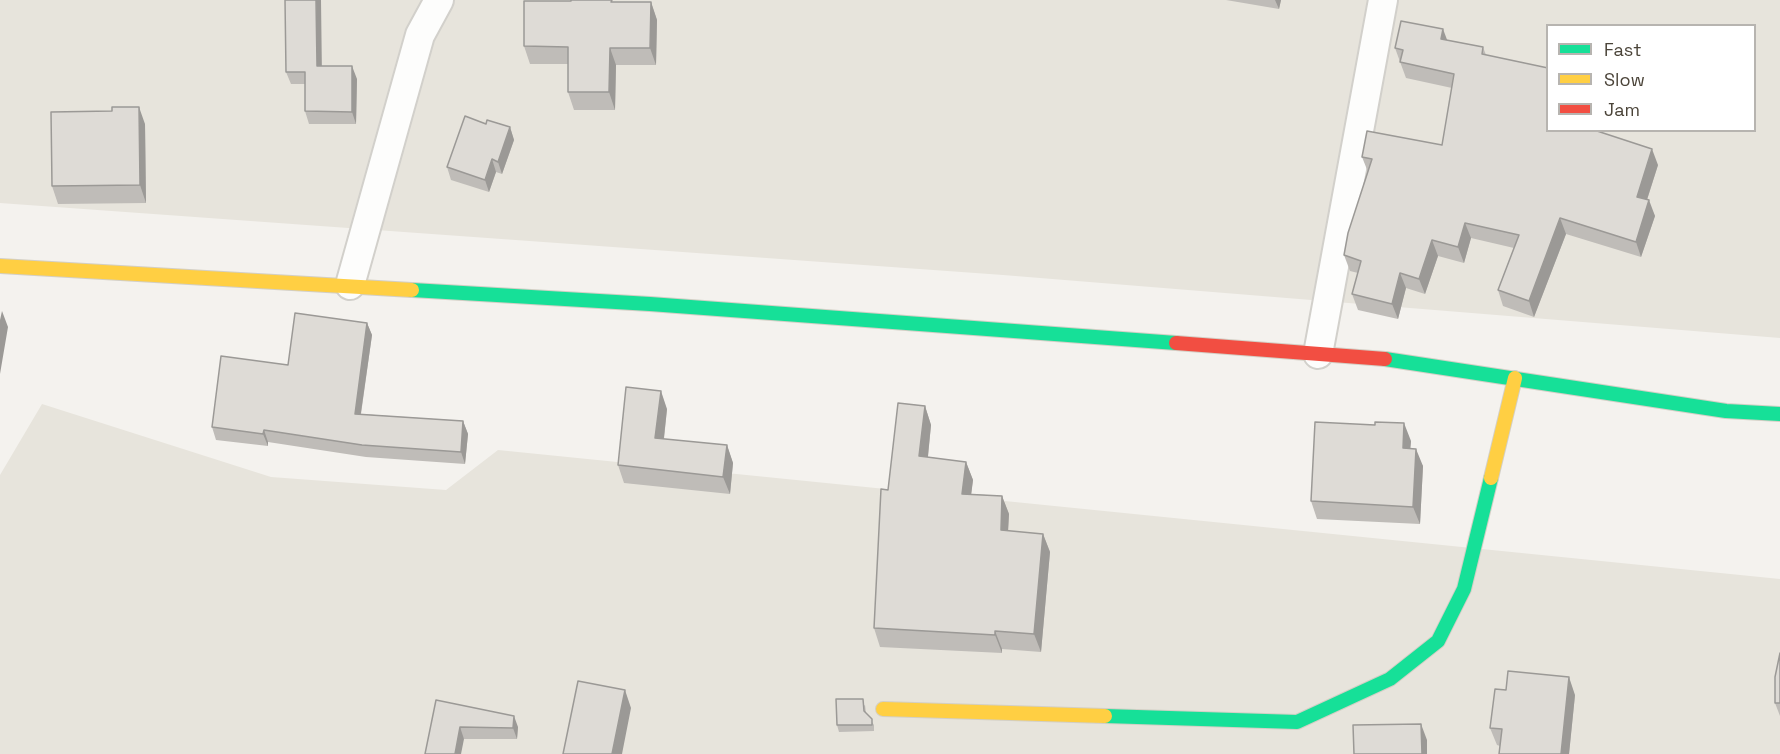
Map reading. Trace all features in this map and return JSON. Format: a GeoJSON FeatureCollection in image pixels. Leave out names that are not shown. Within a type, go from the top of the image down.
{"type":"FeatureCollection","features":[{"type":"Feature","properties":{"kind":"street"},"geometry":{"type":"LineString","coordinates":[[350,285],[420,36],[439,0]]}},
{"type":"Feature","properties":{"kind":"street"},"geometry":{"type":"LineString","coordinates":[[1318,354],[1383,0]]}},
{"type":"Feature","properties":{"kind":"street"},"geometry":{"type":"LineString","coordinates":[[0,266],[350,285],[1390,359],[1726,411],[1780,414]]}},
{"type":"Feature","properties":{"kind":"street"},"geometry":{"type":"LineString","coordinates":[[883,709],[1297,722],[1390,679],[1438,640],[1464,589],[1515,378]]}},
{"type":"Feature","properties":{"kind":"shaded area"},"geometry":{"type":"Polygon","coordinates":[[[0,0],[1780,0],[1780,338],[1003,275],[0,203],[0,0]]]}},
{"type":"Feature","properties":{"kind":"shaded area"},"geometry":{"type":"Polygon","coordinates":[[[42,404],[271,477],[446,490],[498,450],[1780,579],[1780,754],[0,754],[0,475],[42,404]]]}},
{"type":"Feature","properties":{"kind":"building"},"geometry":{"type":"Polygon","coordinates":[[[285,0],[316,0],[317,66],[352,66],[352,112],[305,111],[305,72],[286,72],[285,0]]]}},
{"type":"Feature","properties":{"kind":"building"},"geometry":{"type":"Polygon","coordinates":[[[524,1],[651,2],[650,48],[610,48],[609,92],[568,92],[568,47],[524,46],[524,1]]]}},
{"type":"Feature","properties":{"kind":"building"},"geometry":{"type":"Polygon","coordinates":[[[1401,21],[1443,29],[1441,39],[1483,47],[1482,54],[1546,68],[1546,132],[1600,132],[1652,149],[1637,197],[1649,200],[1636,242],[1560,218],[1529,301],[1498,290],[1519,235],[1465,223],[1458,247],[1432,240],[1419,279],[1400,273],[1392,304],[1352,294],[1361,261],[1344,255],[1348,233],[1372,159],[1362,157],[1367,131],[1442,145],[1454,74],[1400,62],[1403,50],[1395,48],[1401,21]]]}},
{"type":"Feature","properties":{"kind":"building"},"geometry":{"type":"Polygon","coordinates":[[[112,107],[139,107],[140,185],[52,186],[51,112],[112,111],[112,107]]]}},
{"type":"Feature","properties":{"kind":"building"},"geometry":{"type":"Polygon","coordinates":[[[465,116],[486,124],[487,120],[510,127],[498,162],[492,159],[485,180],[447,167],[465,116]]]}},
{"type":"Feature","properties":{"kind":"building"},"geometry":{"type":"Polygon","coordinates":[[[295,313],[367,323],[355,414],[463,421],[461,452],[362,445],[264,430],[263,434],[212,427],[221,356],[288,365],[295,313]]]}},
{"type":"Feature","properties":{"kind":"building"},"geometry":{"type":"Polygon","coordinates":[[[626,387],[661,391],[655,438],[727,445],[723,477],[618,465],[626,387]]]}},
{"type":"Feature","properties":{"kind":"building"},"geometry":{"type":"Polygon","coordinates":[[[898,403],[925,406],[919,456],[966,462],[962,494],[1002,496],[1001,530],[1043,534],[1034,634],[995,631],[995,635],[874,628],[881,489],[888,490],[898,403]]]}},
{"type":"Feature","properties":{"kind":"building"},"geometry":{"type":"Polygon","coordinates":[[[1315,422],[1375,425],[1375,422],[1404,423],[1403,448],[1416,449],[1413,507],[1311,501],[1315,422]]]}},
{"type":"Feature","properties":{"kind":"building"},"geometry":{"type":"Polygon","coordinates":[[[1780,653],[1780,703],[1775,703],[1775,677],[1780,653]]]}},
{"type":"Feature","properties":{"kind":"building"},"geometry":{"type":"Polygon","coordinates":[[[1508,671],[1569,677],[1561,754],[1499,754],[1502,729],[1490,728],[1495,689],[1506,690],[1508,671]]]}},
{"type":"Feature","properties":{"kind":"building"},"geometry":{"type":"Polygon","coordinates":[[[578,681],[625,690],[612,754],[563,754],[578,681]]]}},
{"type":"Feature","properties":{"kind":"building"},"geometry":{"type":"Polygon","coordinates":[[[836,699],[863,699],[864,711],[872,719],[872,725],[837,725],[836,699]]]}},
{"type":"Feature","properties":{"kind":"building"},"geometry":{"type":"Polygon","coordinates":[[[436,700],[514,716],[513,728],[460,727],[455,754],[425,754],[436,700]]]}},
{"type":"Feature","properties":{"kind":"building"},"geometry":{"type":"Polygon","coordinates":[[[1421,724],[1422,754],[1354,754],[1353,725],[1421,724]]]}},
{"type":"Feature","properties":{"kind":"traffic: fast"},"geometry":{"type":"LineString","coordinates":[[412,290],[650,304],[1176,343]]}},
{"type":"Feature","properties":{"kind":"traffic: fast"},"geometry":{"type":"LineString","coordinates":[[1385,359],[1726,411],[1780,414]]}},
{"type":"Feature","properties":{"kind":"traffic: fast"},"geometry":{"type":"LineString","coordinates":[[1105,716],[1297,722],[1390,679],[1438,641],[1464,589],[1491,478]]}},
{"type":"Feature","properties":{"kind":"traffic: slow"},"geometry":{"type":"LineString","coordinates":[[0,266],[412,290]]}},
{"type":"Feature","properties":{"kind":"traffic: slow"},"geometry":{"type":"LineString","coordinates":[[1491,478],[1515,378]]}},
{"type":"Feature","properties":{"kind":"traffic: slow"},"geometry":{"type":"LineString","coordinates":[[883,709],[1105,716]]}},
{"type":"Feature","properties":{"kind":"traffic: jam"},"geometry":{"type":"LineString","coordinates":[[1176,343],[1385,359]]}}]}
